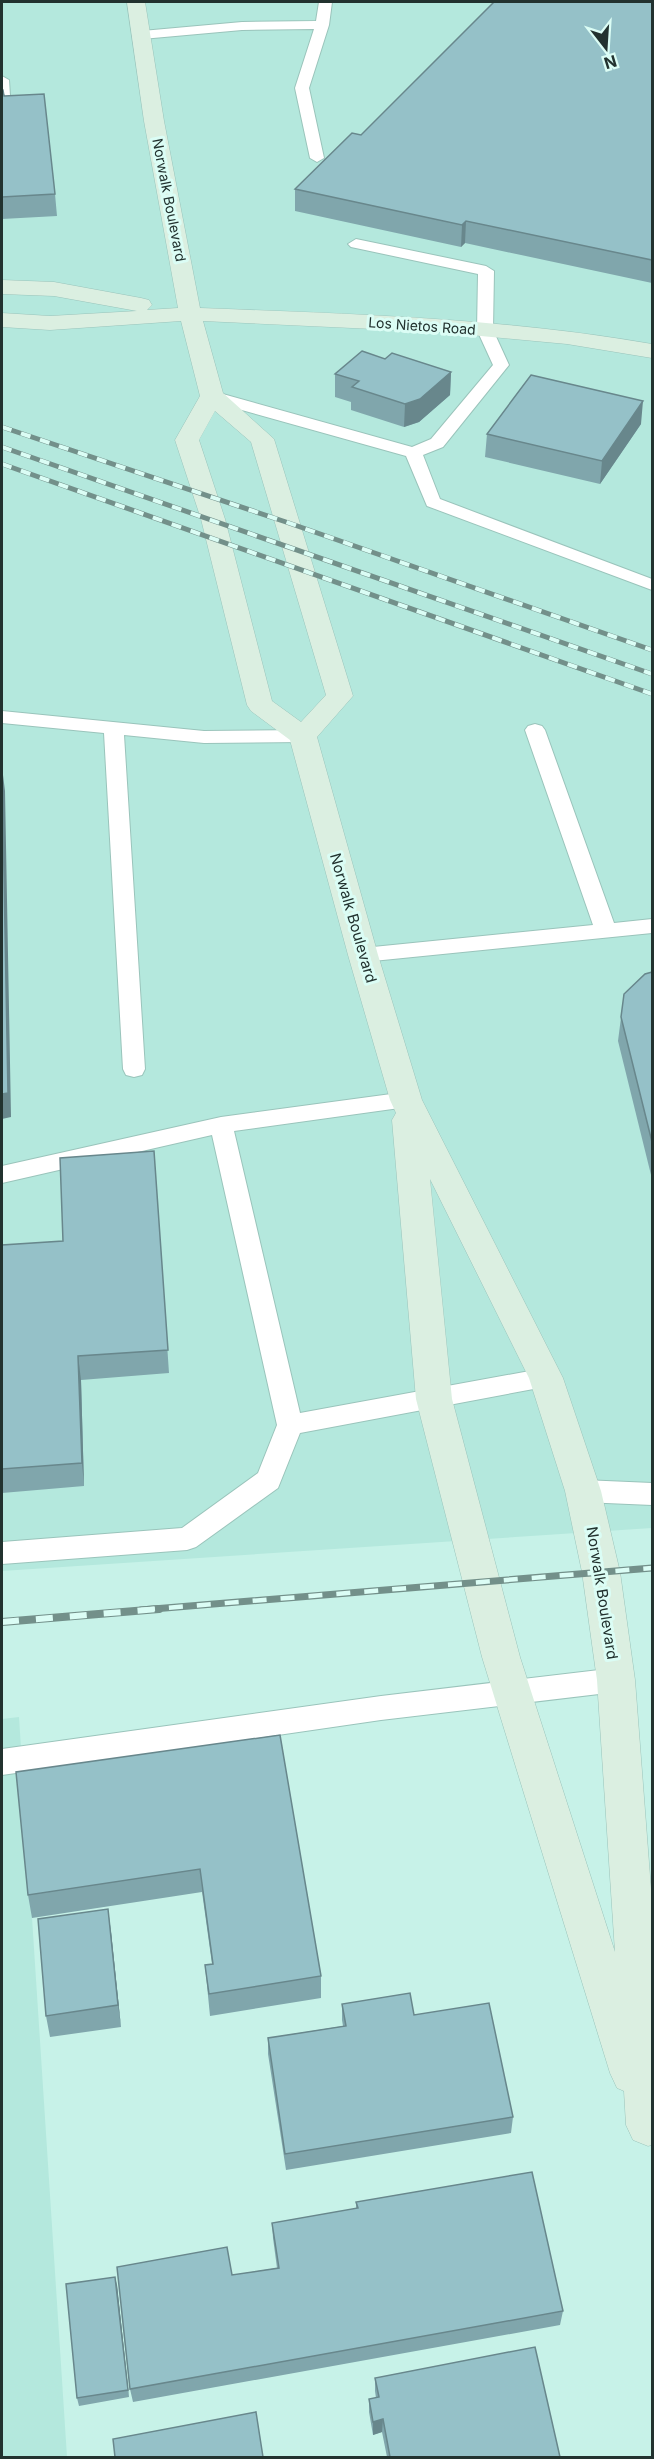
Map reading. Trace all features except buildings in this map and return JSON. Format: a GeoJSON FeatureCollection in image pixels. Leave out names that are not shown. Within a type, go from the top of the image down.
{"type":"FeatureCollection","features":[{"type":"Feature","properties":{"kind":"main road","name":"Norwalk Boulevard"},"geometry":{"type":"LineString","coordinates":[[136,2],[154,121],[190,314],[212,396]]}},
{"type":"Feature","properties":{"kind":"main road","name":"Los Nietos Road"},"geometry":{"type":"LineString","coordinates":[[2,287],[54,289],[190,314]]}},
{"type":"Feature","properties":{"kind":"main road","name":"Los Nietos Road"},"geometry":{"type":"LineString","coordinates":[[2,320],[50,323],[190,314],[439,325],[567,337],[652,351]]}},
{"type":"Feature","properties":{"kind":"main road"},"geometry":{"type":"LineString","coordinates":[[212,396],[262,439],[340,696],[303,736],[260,705],[210,511],[187,440],[212,396]]}},
{"type":"Feature","properties":{"kind":"main road","name":"Norwalk Boulevard"},"geometry":{"type":"LineString","coordinates":[[303,736],[363,955],[406,1100],[546,1378],[583,1491],[601,1572],[616,1680],[651,2131]]}},
{"type":"Feature","properties":{"kind":"main road","name":"Norwalk Boulevard"},"geometry":{"type":"LineString","coordinates":[[406,1100],[434,1399],[501,1657],[651,2131]]}},
{"type":"Feature","properties":{"kind":"lane"},"geometry":{"type":"LineString","coordinates":[[317,158],[302,88],[322,25],[325,2]]}},
{"type":"Feature","properties":{"kind":"lane"},"geometry":{"type":"LineString","coordinates":[[142,35],[242,26],[322,25]]}},
{"type":"Feature","properties":{"kind":"lane"},"geometry":{"type":"LineString","coordinates":[[2,80],[3,96]]}},
{"type":"Feature","properties":{"kind":"lane"},"geometry":{"type":"LineString","coordinates":[[212,396],[412,453],[437,443],[501,365],[485,330],[486,271],[356,244]]}},
{"type":"Feature","properties":{"kind":"lane"},"geometry":{"type":"LineString","coordinates":[[412,453],[434,502],[652,585]]}},
{"type":"Feature","properties":{"kind":"lane"},"geometry":{"type":"LineString","coordinates":[[2,717],[204,737],[303,736]]}},
{"type":"Feature","properties":{"kind":"lane"},"geometry":{"type":"LineString","coordinates":[[114,728],[134,1069]]}},
{"type":"Feature","properties":{"kind":"lane"},"geometry":{"type":"LineString","coordinates":[[535,730],[606,931]]}},
{"type":"Feature","properties":{"kind":"lane"},"geometry":{"type":"LineString","coordinates":[[363,955],[652,926]]}},
{"type":"Feature","properties":{"kind":"lane"},"geometry":{"type":"LineString","coordinates":[[2,1174],[221,1125],[406,1100]]}},
{"type":"Feature","properties":{"kind":"lane"},"geometry":{"type":"LineString","coordinates":[[2,1553],[187,1539],[269,1480],[290,1425],[221,1125]]}},
{"type":"Feature","properties":{"kind":"lane"},"geometry":{"type":"LineString","coordinates":[[290,1425],[546,1378]]}},
{"type":"Feature","properties":{"kind":"lane"},"geometry":{"type":"LineString","coordinates":[[583,1491],[652,1494]]}},
{"type":"Feature","properties":{"kind":"lane"},"geometry":{"type":"LineString","coordinates":[[2,1762],[381,1708],[616,1680]]}},
{"type":"Feature","properties":{"kind":"shaded area"},"geometry":{"type":"Polygon","coordinates":[[[2,2],[652,2],[652,1528],[2,1571],[2,2]]]}},
{"type":"Feature","properties":{"kind":"shaded area"},"geometry":{"type":"Polygon","coordinates":[[[19,1717],[67,2457],[2,2457],[2,1719],[19,1717]]]}},
{"type":"Feature","properties":{"kind":"railway"},"geometry":{"type":"LineString","coordinates":[[2,427],[286,522],[652,650]]}},
{"type":"Feature","properties":{"kind":"railway"},"geometry":{"type":"LineString","coordinates":[[2,447],[652,674]]}},
{"type":"Feature","properties":{"kind":"railway"},"geometry":{"type":"LineString","coordinates":[[2,464],[652,694]]}},
{"type":"Feature","properties":{"kind":"railway"},"geometry":{"type":"LineString","coordinates":[[141,1610],[652,1568]]}},
{"type":"Feature","properties":{"kind":"railway"},"geometry":{"type":"LineString","coordinates":[[2,1622],[159,1609]]}}]}
